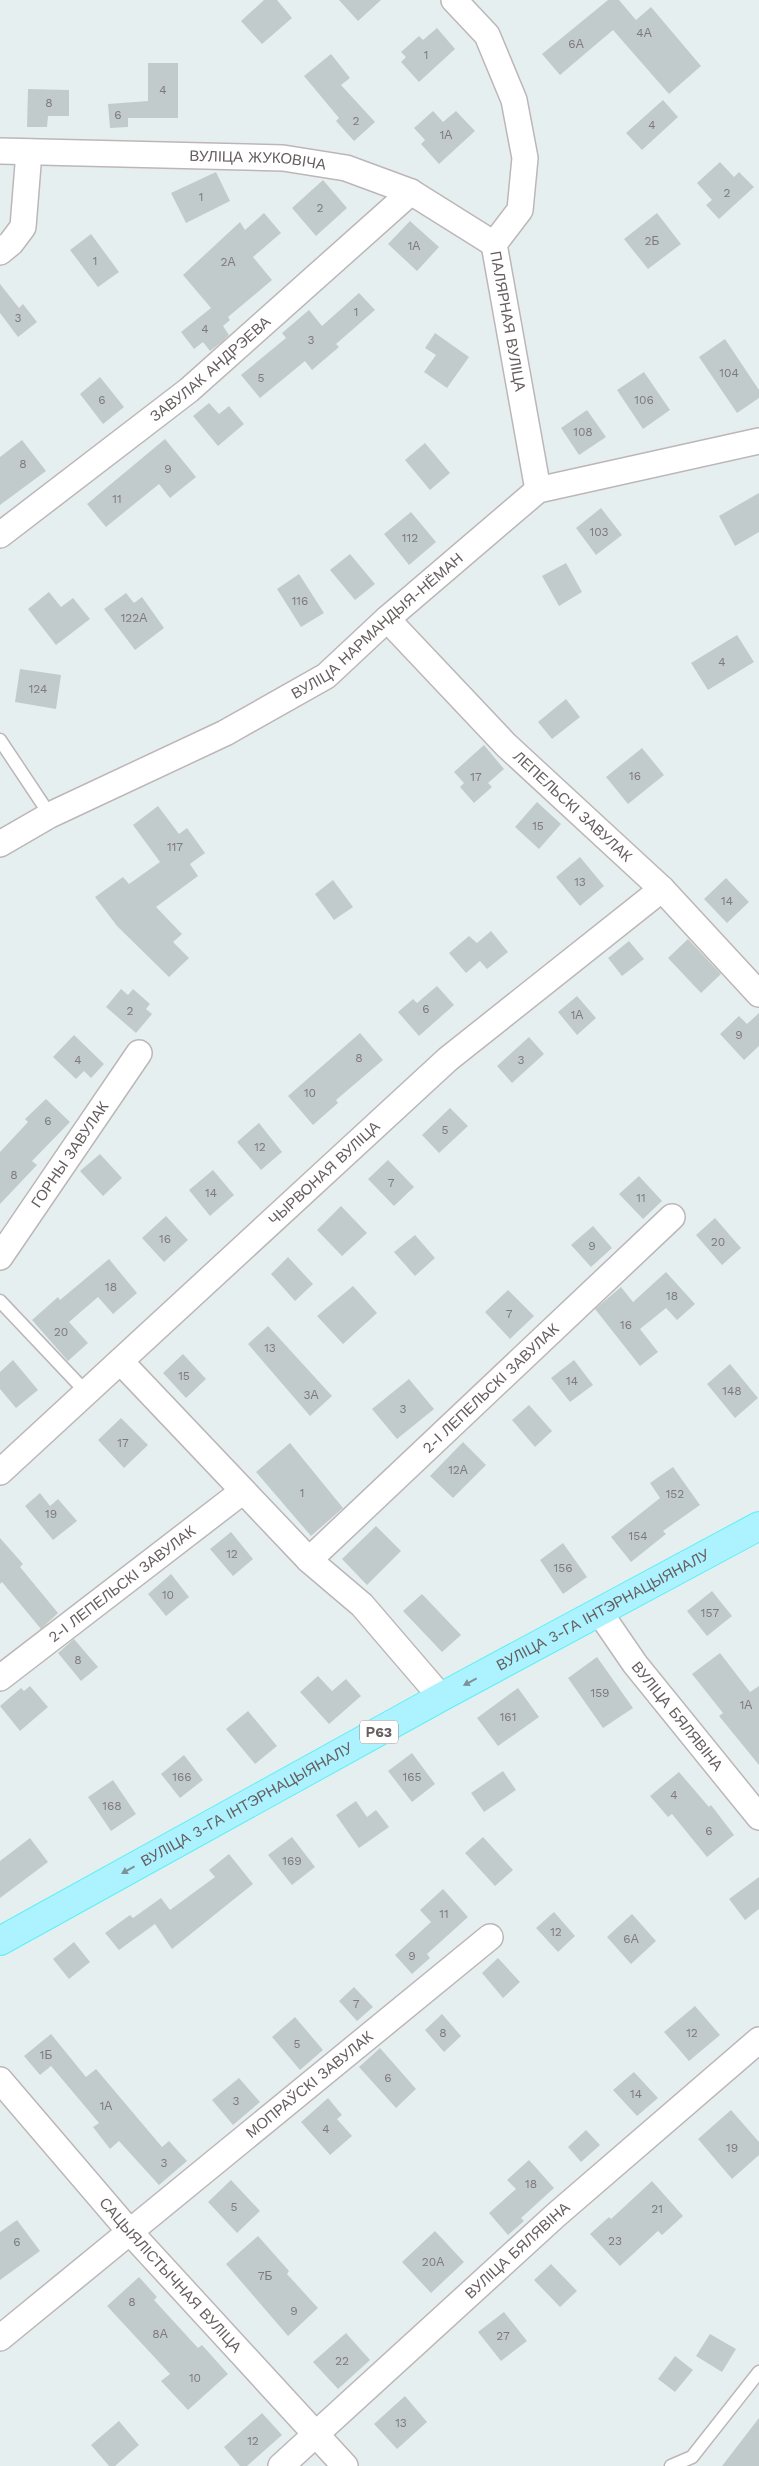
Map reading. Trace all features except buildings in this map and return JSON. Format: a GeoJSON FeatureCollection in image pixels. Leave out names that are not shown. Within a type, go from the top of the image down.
{"type":"FeatureCollection","features":[{"type":"Feature","properties":{"kind":"main road","name":"ВУЛІЦА 3-ГА ІНТЭРНАЦЫЯНАЛУ"},"geometry":{"type":"LineString","coordinates":[[0,1941],[441,1697],[759,1526]]}},
{"type":"Feature","properties":{"kind":"street","name":"ПАЛЯРНАЯ ВУЛІЦА"},"geometry":{"type":"LineString","coordinates":[[454,0],[487,34],[514,100],[525,158],[520,210],[494,244],[538,490]]}},
{"type":"Feature","properties":{"kind":"street","name":"ВУЛІЦА ЖУКОВІЧА"},"geometry":{"type":"LineString","coordinates":[[0,151],[283,158],[346,168],[411,192],[494,244]]}},
{"type":"Feature","properties":{"kind":"street"},"geometry":{"type":"LineString","coordinates":[[0,252],[12,243],[23,228],[30,152]]}},
{"type":"Feature","properties":{"kind":"street","name":"ЗАВУЛАК АНДРЭЕВА"},"geometry":{"type":"LineString","coordinates":[[0,535],[189,390],[411,192]]}},
{"type":"Feature","properties":{"kind":"street","name":"ВУЛІЦА НАРМАНДЫЯ-НЁМАН"},"geometry":{"type":"LineString","coordinates":[[0,844],[50,815],[225,734],[326,676],[387,619],[538,490],[759,441]]}},
{"type":"Feature","properties":{"kind":"street","name":"ЛЕПЕЛЬСКІ ЗАВУЛАК"},"geometry":{"type":"LineString","coordinates":[[387,619],[506,744],[662,889],[759,994]]}},
{"type":"Feature","properties":{"kind":"street","name":"ЧЫРВОНАЯ ВУЛІЦА"},"geometry":{"type":"LineString","coordinates":[[0,1472],[448,1059],[662,889]]}},
{"type":"Feature","properties":{"kind":"street","name":"ГОРНЫ ЗАВУЛАК"},"geometry":{"type":"LineString","coordinates":[[0,1257],[139,1053]]}},
{"type":"Feature","properties":{"kind":"street","name":"2-І ЛЕПЕЛЬСКІ ЗАВУЛАК"},"geometry":{"type":"LineString","coordinates":[[309,1560],[672,1217]]}},
{"type":"Feature","properties":{"kind":"street"},"geometry":{"type":"LineString","coordinates":[[121,1362],[309,1560],[362,1604],[441,1697]]}},
{"type":"Feature","properties":{"kind":"street","name":"2-І ЛЕПЕЛЬСКІ ЗАВУЛАК"},"geometry":{"type":"LineString","coordinates":[[0,1678],[243,1491]]}},
{"type":"Feature","properties":{"kind":"street","name":"ВУЛІЦА БЯЛЯВІНА"},"geometry":{"type":"LineString","coordinates":[[600,1612],[635,1664],[759,1817]]}},
{"type":"Feature","properties":{"kind":"street","name":"МОПРАЎСКІ ЗАВУЛАК"},"geometry":{"type":"LineString","coordinates":[[0,2338],[490,1937]]}},
{"type":"Feature","properties":{"kind":"street","name":"ВУЛІЦА БЯЛЯВІНА"},"geometry":{"type":"LineString","coordinates":[[281,2466],[556,2215],[759,2040]]}},
{"type":"Feature","properties":{"kind":"street","name":"САЦЫЯЛІСТЫЧНАЯ ВУЛІЦА"},"geometry":{"type":"LineString","coordinates":[[0,2080],[130,2232],[345,2466]]}},
{"type":"Feature","properties":{"kind":"lane"},"geometry":{"type":"LineString","coordinates":[[0,740],[50,815]]}},
{"type":"Feature","properties":{"kind":"lane"},"geometry":{"type":"LineString","coordinates":[[0,1302],[86,1392]]}},
{"type":"Feature","properties":{"kind":"lane"},"geometry":{"type":"LineString","coordinates":[[671,2466],[692,2457],[759,2372]]}}]}
